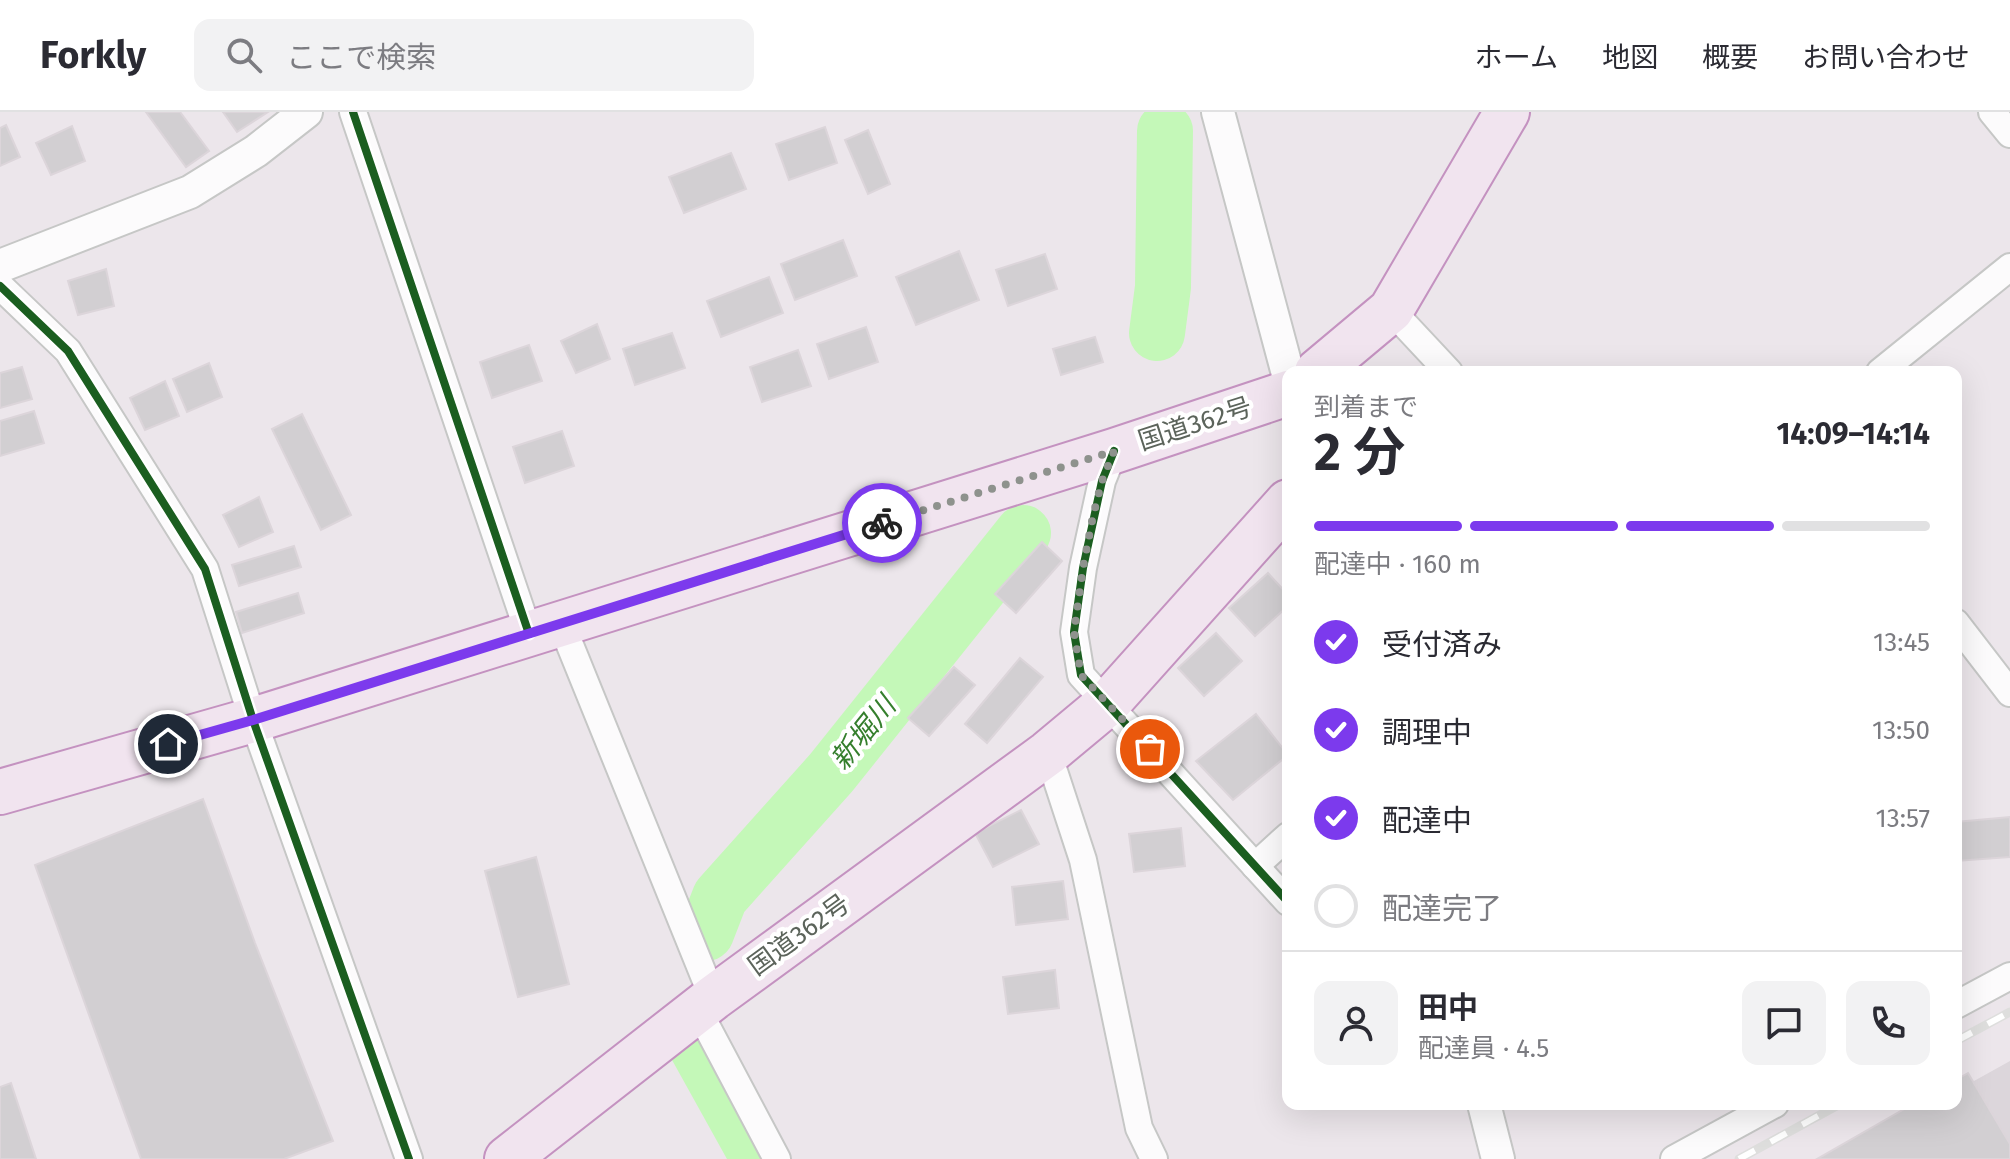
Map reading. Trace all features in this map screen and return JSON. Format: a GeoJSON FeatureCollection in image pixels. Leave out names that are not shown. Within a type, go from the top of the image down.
{"type":"FeatureCollection","features":[{"type":"Feature","properties":{"kind":"highway"},"geometry":{"type":"LineString","coordinates":[[1324,366],[1391,310],[1507,112]]}},
{"type":"Feature","properties":{"kind":"highway","name":"国道362号"},"geometry":{"type":"LineString","coordinates":[[0,792],[253,720],[1114,451],[1282,395]]}},
{"type":"Feature","properties":{"kind":"highway","name":"国道362号"},"geometry":{"type":"LineString","coordinates":[[507,1159],[706,1004],[1048,753],[1108,703],[1282,509]]}},
{"type":"Feature","properties":{"kind":"street"},"geometry":{"type":"LineString","coordinates":[[0,266],[190,192],[256,151],[306,112]]}},
{"type":"Feature","properties":{"kind":"street"},"geometry":{"type":"LineString","coordinates":[[353,112],[545,629],[706,1004],[777,1159]]}},
{"type":"Feature","properties":{"kind":"street"},"geometry":{"type":"LineString","coordinates":[[1218,112],[1286,366]]}},
{"type":"Feature","properties":{"kind":"street"},"geometry":{"type":"LineString","coordinates":[[1992,112],[2010,134]]}},
{"type":"Feature","properties":{"kind":"street"},"geometry":{"type":"LineString","coordinates":[[1887,366],[2010,267]]}},
{"type":"Feature","properties":{"kind":"street"},"geometry":{"type":"LineString","coordinates":[[0,286],[68,351],[205,569],[253,720],[409,1159]]}},
{"type":"Feature","properties":{"kind":"street"},"geometry":{"type":"LineString","coordinates":[[1391,310],[1443,366]]}},
{"type":"Feature","properties":{"kind":"street"},"geometry":{"type":"LineString","coordinates":[[1114,451],[1102,481],[1083,568],[1074,632],[1081,675],[1282,895]]}},
{"type":"Feature","properties":{"kind":"street"},"geometry":{"type":"LineString","coordinates":[[1962,631],[2010,693]]}},
{"type":"Feature","properties":{"kind":"street"},"geometry":{"type":"LineString","coordinates":[[1048,753],[1083,860],[1139,1128],[1154,1159]]}},
{"type":"Feature","properties":{"kind":"street"},"geometry":{"type":"LineString","coordinates":[[1255,866],[1282,841]]}},
{"type":"Feature","properties":{"kind":"street"},"geometry":{"type":"LineString","coordinates":[[1962,1002],[2010,976]]}},
{"type":"Feature","properties":{"kind":"street"},"geometry":{"type":"LineString","coordinates":[[1486,1110],[1498,1159]]}},
{"type":"Feature","properties":{"kind":"street"},"geometry":{"type":"LineString","coordinates":[[1674,1159],[1764,1110]]}},
{"type":"Feature","properties":{"kind":"shaded area"},"geometry":{"type":"Polygon","coordinates":[[[2010,1061],[2010,1159],[1830,1159],[1942,1110],[1962,1110],[1962,1088],[2010,1061]]]}},
{"type":"Feature","properties":{"kind":"building"},"geometry":{"type":"Polygon","coordinates":[[[146,112],[180,112],[209,151],[186,167],[146,112]]]}},
{"type":"Feature","properties":{"kind":"building"},"geometry":{"type":"Polygon","coordinates":[[[223,112],[268,112],[237,132],[223,112]]]}},
{"type":"Feature","properties":{"kind":"building"},"geometry":{"type":"Polygon","coordinates":[[[6,125],[20,157],[0,166],[0,128],[6,125]]]}},
{"type":"Feature","properties":{"kind":"building"},"geometry":{"type":"Polygon","coordinates":[[[72,126],[85,161],[51,175],[36,143],[72,126]]]}},
{"type":"Feature","properties":{"kind":"building"},"geometry":{"type":"Polygon","coordinates":[[[825,127],[837,163],[789,180],[776,144],[825,127]]]}},
{"type":"Feature","properties":{"kind":"building"},"geometry":{"type":"Polygon","coordinates":[[[868,130],[890,184],[868,194],[845,140],[868,130]]]}},
{"type":"Feature","properties":{"kind":"building"},"geometry":{"type":"Polygon","coordinates":[[[731,153],[746,189],[684,213],[669,177],[731,153]]]}},
{"type":"Feature","properties":{"kind":"building"},"geometry":{"type":"Polygon","coordinates":[[[843,240],[857,276],[795,300],[781,264],[843,240]]]}},
{"type":"Feature","properties":{"kind":"building"},"geometry":{"type":"Polygon","coordinates":[[[959,251],[979,300],[916,325],[896,277],[959,251]]]}},
{"type":"Feature","properties":{"kind":"building"},"geometry":{"type":"Polygon","coordinates":[[[1045,254],[1057,289],[1008,306],[996,270],[1045,254]]]}},
{"type":"Feature","properties":{"kind":"building"},"geometry":{"type":"Polygon","coordinates":[[[106,269],[114,306],[78,315],[68,281],[106,269]]]}},
{"type":"Feature","properties":{"kind":"building"},"geometry":{"type":"Polygon","coordinates":[[[769,277],[783,313],[721,337],[707,301],[769,277]]]}},
{"type":"Feature","properties":{"kind":"building"},"geometry":{"type":"Polygon","coordinates":[[[597,324],[610,359],[576,373],[561,341],[597,324]]]}},
{"type":"Feature","properties":{"kind":"building"},"geometry":{"type":"Polygon","coordinates":[[[866,327],[878,362],[829,379],[817,344],[866,327]]]}},
{"type":"Feature","properties":{"kind":"building"},"geometry":{"type":"Polygon","coordinates":[[[672,333],[685,368],[635,385],[623,349],[672,333]]]}},
{"type":"Feature","properties":{"kind":"building"},"geometry":{"type":"Polygon","coordinates":[[[1095,337],[1103,362],[1061,375],[1053,349],[1095,337]]]}},
{"type":"Feature","properties":{"kind":"building"},"geometry":{"type":"Polygon","coordinates":[[[529,345],[542,381],[492,398],[480,362],[529,345]]]}},
{"type":"Feature","properties":{"kind":"building"},"geometry":{"type":"Polygon","coordinates":[[[798,350],[811,386],[762,402],[750,367],[798,350]]]}},
{"type":"Feature","properties":{"kind":"building"},"geometry":{"type":"Polygon","coordinates":[[[209,363],[222,397],[187,412],[173,379],[209,363]]]}},
{"type":"Feature","properties":{"kind":"building"},"geometry":{"type":"Polygon","coordinates":[[[22,367],[32,399],[0,408],[0,373],[22,367]]]}},
{"type":"Feature","properties":{"kind":"building"},"geometry":{"type":"Polygon","coordinates":[[[165,381],[179,416],[145,430],[130,398],[165,381]]]}},
{"type":"Feature","properties":{"kind":"building"},"geometry":{"type":"Polygon","coordinates":[[[34,411],[44,443],[0,456],[0,421],[34,411]]]}},
{"type":"Feature","properties":{"kind":"building"},"geometry":{"type":"Polygon","coordinates":[[[302,414],[351,515],[321,530],[272,429],[302,414]]]}},
{"type":"Feature","properties":{"kind":"building"},"geometry":{"type":"Polygon","coordinates":[[[562,431],[574,466],[525,483],[513,447],[562,431]]]}},
{"type":"Feature","properties":{"kind":"building"},"geometry":{"type":"Polygon","coordinates":[[[259,497],[273,532],[239,547],[223,515],[259,497]]]}},
{"type":"Feature","properties":{"kind":"building"},"geometry":{"type":"Polygon","coordinates":[[[1042,542],[1062,561],[1016,613],[995,594],[1042,542]]]}},
{"type":"Feature","properties":{"kind":"building"},"geometry":{"type":"Polygon","coordinates":[[[294,546],[301,567],[239,586],[232,565],[294,546]]]}},
{"type":"Feature","properties":{"kind":"building"},"geometry":{"type":"Polygon","coordinates":[[[1268,573],[1282,588],[1282,611],[1255,636],[1229,608],[1268,573]]]}},
{"type":"Feature","properties":{"kind":"building"},"geometry":{"type":"Polygon","coordinates":[[[298,593],[304,613],[242,633],[236,612],[298,593]]]}},
{"type":"Feature","properties":{"kind":"building"},"geometry":{"type":"Polygon","coordinates":[[[1216,633],[1242,661],[1204,696],[1178,668],[1216,633]]]}},
{"type":"Feature","properties":{"kind":"building"},"geometry":{"type":"Polygon","coordinates":[[[1020,658],[1043,677],[987,743],[965,724],[1020,658]]]}},
{"type":"Feature","properties":{"kind":"building"},"geometry":{"type":"Polygon","coordinates":[[[954,667],[975,685],[929,736],[908,718],[954,667]]]}},
{"type":"Feature","properties":{"kind":"building"},"geometry":{"type":"Polygon","coordinates":[[[1256,714],[1282,747],[1282,760],[1233,800],[1196,761],[1256,714]]]}},
{"type":"Feature","properties":{"kind":"building"},"geometry":{"type":"Polygon","coordinates":[[[203,799],[255,943],[333,1141],[284,1159],[141,1159],[35,865],[203,799]]]}},
{"type":"Feature","properties":{"kind":"building"},"geometry":{"type":"Polygon","coordinates":[[[1021,810],[1039,844],[993,867],[975,833],[1021,810]]]}},
{"type":"Feature","properties":{"kind":"building"},"geometry":{"type":"Polygon","coordinates":[[[2010,817],[2010,857],[1962,861],[1962,821],[2010,817]]]}},
{"type":"Feature","properties":{"kind":"building"},"geometry":{"type":"Polygon","coordinates":[[[1181,828],[1185,866],[1134,872],[1129,834],[1181,828]]]}},
{"type":"Feature","properties":{"kind":"building"},"geometry":{"type":"Polygon","coordinates":[[[536,857],[569,984],[518,997],[485,871],[536,857]]]}},
{"type":"Feature","properties":{"kind":"building"},"geometry":{"type":"Polygon","coordinates":[[[1063,881],[1068,919],[1016,925],[1012,887],[1063,881]]]}},
{"type":"Feature","properties":{"kind":"building"},"geometry":{"type":"Polygon","coordinates":[[[1055,970],[1059,1008],[1008,1014],[1003,977],[1055,970]]]}},
{"type":"Feature","properties":{"kind":"building"},"geometry":{"type":"Polygon","coordinates":[[[1968,1073],[2010,1144],[2010,1159],[1817,1159],[1903,1110],[1962,1110],[1962,1076],[1968,1073]]]}},
{"type":"Feature","properties":{"kind":"building"},"geometry":{"type":"Polygon","coordinates":[[[11,1083],[36,1159],[0,1159],[0,1087],[11,1083]]]}},
{"type":"Feature","properties":{"kind":"waterway","name":"新堀川"},"geometry":{"type":"LineString","coordinates":[[1157,333],[1163,287],[1165,131]]}},
{"type":"Feature","properties":{"kind":"waterway","name":"新堀川"},"geometry":{"type":"LineString","coordinates":[[706,933],[720,897],[831,773],[1023,533]]}},
{"type":"Feature","properties":{"kind":"waterway","name":"新堀川"},"geometry":{"type":"LineString","coordinates":[[694,1042],[759,1159]]}},
{"type":"Feature","properties":{"kind":"railway"},"geometry":{"type":"LineString","coordinates":[[1962,1038],[2010,1012]]}},
{"type":"Feature","properties":{"kind":"railway"},"geometry":{"type":"LineString","coordinates":[[1739,1159],[1829,1110]]}},
{"type":"Feature","properties":{"kind":"cycle path"},"geometry":{"type":"LineString","coordinates":[[353,112],[529,634]]}},
{"type":"Feature","properties":{"kind":"cycle path"},"geometry":{"type":"LineString","coordinates":[[0,286],[68,351],[205,569],[253,720],[409,1159]]}},
{"type":"Feature","properties":{"kind":"cycle path"},"geometry":{"type":"LineString","coordinates":[[1114,451],[1102,481],[1083,568],[1074,632],[1081,675],[1282,895]]}},
{"type":"Feature","properties":{"kind":"way so far"},"geometry":{"type":"LineString","coordinates":[[882,523],[1114,451],[1093,516],[1074,632],[1081,675],[1150,749]]}},
{"type":"Feature","properties":{"kind":"route"},"geometry":{"type":"LineString","coordinates":[[168,744],[882,523]]}}]}
